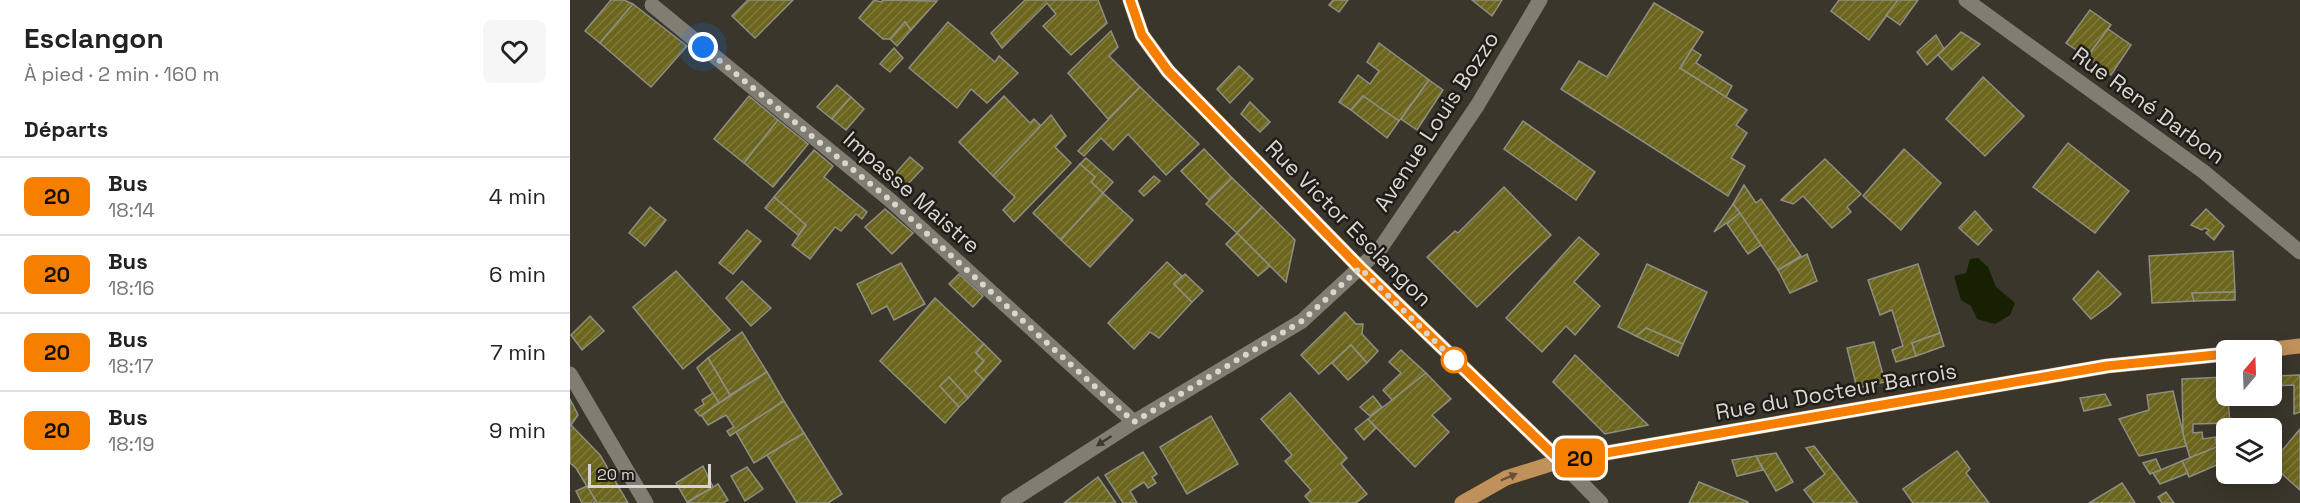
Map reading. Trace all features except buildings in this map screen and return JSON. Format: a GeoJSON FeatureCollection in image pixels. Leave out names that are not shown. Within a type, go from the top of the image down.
{"type":"FeatureCollection","features":[{"type":"Feature","properties":{"kind":"main road","name":"Rue Victor Esclangon"},"geometry":{"type":"LineString","coordinates":[[1130,0],[1142,35],[1168,71],[1360,268],[1560,461]]}},
{"type":"Feature","properties":{"kind":"main road"},"geometry":{"type":"LineString","coordinates":[[2282,348],[2300,346]]}},
{"type":"Feature","properties":{"kind":"main road","name":"Rue du Docteur Barrois"},"geometry":{"type":"LineString","coordinates":[[1462,503],[1506,478],[1560,461],[2107,366],[2216,355]]}},
{"type":"Feature","properties":{"kind":"street","name":"Avenue Louis Bozzo"},"geometry":{"type":"LineString","coordinates":[[1008,503],[1134,422],[1302,321],[1360,268],[1380,249],[1477,106],[1540,0]]}},
{"type":"Feature","properties":{"kind":"street","name":"Rue René Darbon"},"geometry":{"type":"LineString","coordinates":[[1966,0],[2204,172],[2300,252]]}},
{"type":"Feature","properties":{"kind":"street","name":"Impasse Maistre"},"geometry":{"type":"LineString","coordinates":[[652,5],[890,200],[1134,422]]}},
{"type":"Feature","properties":{"kind":"street"},"geometry":{"type":"LineString","coordinates":[[570,374],[646,503]]}},
{"type":"Feature","properties":{"kind":"street"},"geometry":{"type":"LineString","coordinates":[[1560,461],[1601,503]]}},
{"type":"Feature","properties":{"kind":"shaded area"},"geometry":{"type":"Polygon","coordinates":[[[1978,258],[1988,267],[1996,287],[2015,303],[2010,315],[1995,324],[1977,319],[1971,306],[1961,300],[1954,276],[1966,273],[1970,259],[1978,258]]]}},
{"type":"Feature","properties":{"kind":"bus line","name":"20"},"geometry":{"type":"LineString","coordinates":[[1130,0],[1142,35],[1152,53],[1168,71],[1360,268],[1560,461],[2107,366],[2216,355]]}},
{"type":"Feature","properties":{"kind":"route"},"geometry":{"type":"LineString","coordinates":[[703,47],[890,200],[1134,422],[1302,321],[1360,268],[1454,360]]}}]}
